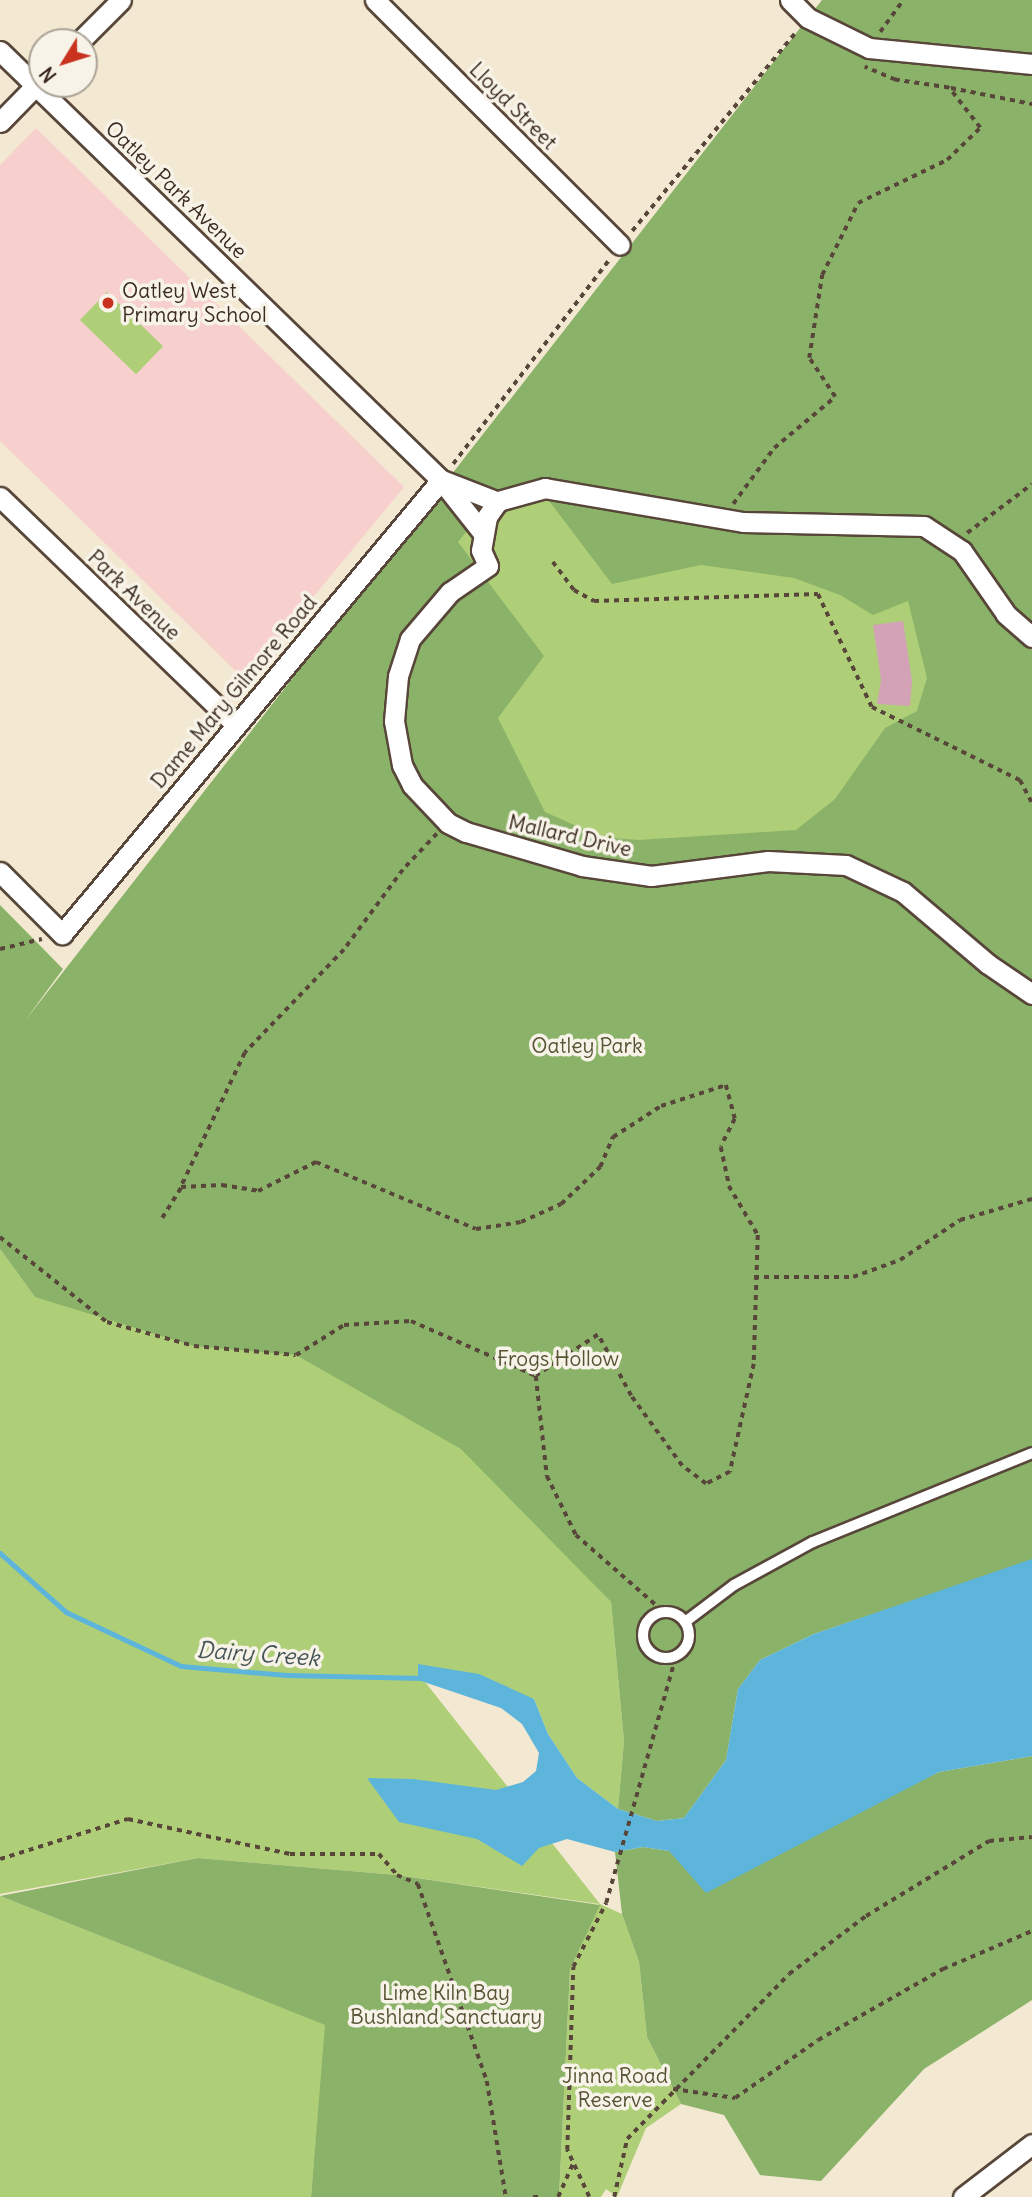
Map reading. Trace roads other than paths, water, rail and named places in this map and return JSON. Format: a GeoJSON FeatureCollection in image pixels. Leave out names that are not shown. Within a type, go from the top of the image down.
{"type":"FeatureCollection","features":[{"type":"Feature","properties":{"kind":"street"},"geometry":{"type":"LineString","coordinates":[[93,28],[121,0]]}},
{"type":"Feature","properties":{"kind":"street","name":"Lloyd Street"},"geometry":{"type":"LineString","coordinates":[[375,0],[620,245]]}},
{"type":"Feature","properties":{"kind":"street"},"geometry":{"type":"LineString","coordinates":[[790,0],[808,18],[869,48],[1032,64]]}},
{"type":"Feature","properties":{"kind":"street","name":"Oatley Park Avenue"},"geometry":{"type":"LineString","coordinates":[[0,51],[28,73]]}},
{"type":"Feature","properties":{"kind":"street"},"geometry":{"type":"LineString","coordinates":[[0,122],[28,93]]}},
{"type":"Feature","properties":{"kind":"street","name":"Oatley Park Avenue"},"geometry":{"type":"LineString","coordinates":[[55,98],[441,480]]}},
{"type":"Feature","properties":{"kind":"street"},"geometry":{"type":"LineString","coordinates":[[441,480],[498,502],[545,488],[721,520],[908,524],[934,530],[954,543],[1006,614],[1032,637]]}},
{"type":"Feature","properties":{"kind":"street","name":"Mallard Drive"},"geometry":{"type":"LineString","coordinates":[[441,480],[482,532],[481,550],[488,566],[450,592],[424,619],[402,657],[395,699],[397,745],[402,765],[426,804],[448,824],[486,840],[624,873],[685,875],[768,862],[846,865],[903,892],[988,964],[1032,994]]}},
{"type":"Feature","properties":{"kind":"street","name":"Dame Mary Gilmore Road"},"geometry":{"type":"LineString","coordinates":[[0,872],[62,934],[441,480]]}},
{"type":"Feature","properties":{"kind":"street","name":"Park Avenue"},"geometry":{"type":"LineString","coordinates":[[0,497],[236,725]]}},
{"type":"Feature","properties":{"kind":"street"},"geometry":{"type":"LineString","coordinates":[[482,532],[498,502]]}},
{"type":"Feature","properties":{"kind":"street"},"geometry":{"type":"LineString","coordinates":[[963,2197],[1032,2144]]}},
{"type":"Feature","properties":{"kind":"lane"},"geometry":{"type":"LineString","coordinates":[[685,1622],[734,1585],[813,1542],[1032,1453]]}},
{"type":"Feature","properties":{"kind":"lane"},"geometry":{"type":"LineString","coordinates":[[664,1612],[685,1622],[688,1640],[676,1656],[655,1655],[642,1638],[650,1617],[664,1612]]}},
{"type":"Feature","properties":{"kind":"water"},"geometry":{"type":"Polygon","coordinates":[[[1032,1559],[1032,1756],[939,1772],[706,1893],[669,1851],[643,1847],[615,1852],[567,1839],[539,1848],[522,1866],[477,1839],[399,1822],[367,1778],[413,1779],[496,1790],[523,1782],[536,1771],[539,1753],[522,1724],[501,1708],[418,1680],[418,1664],[479,1674],[534,1699],[548,1734],[577,1778],[618,1809],[657,1821],[684,1818],[726,1760],[738,1689],[760,1660],[814,1634],[1032,1559]]]}},
{"type":"Feature","properties":{"kind":"waterway","name":"Dairy Creek"},"geometry":{"type":"LineString","coordinates":[[0,1553],[66,1612],[181,1666],[287,1675],[424,1678]]}},
{"type":"Feature","properties":{"kind":"place","name":"Oatley West Primary School"},"geometry":{"type":"Point","coordinates":[108,303]}},
{"type":"Feature","properties":{"kind":"park label","name":"Oatley Park"},"geometry":{"type":"Point","coordinates":[587,1046]}},
{"type":"Feature","properties":{"kind":"park label","name":"Frogs Hollow"},"geometry":{"type":"Point","coordinates":[558,1359]}},
{"type":"Feature","properties":{"kind":"park label","name":"Lime Kiln Bay Bushland Sanctuary"},"geometry":{"type":"Point","coordinates":[446,2005]}},
{"type":"Feature","properties":{"kind":"park label","name":"Jinna Road Reserve"},"geometry":{"type":"Point","coordinates":[615,2088]}}]}
